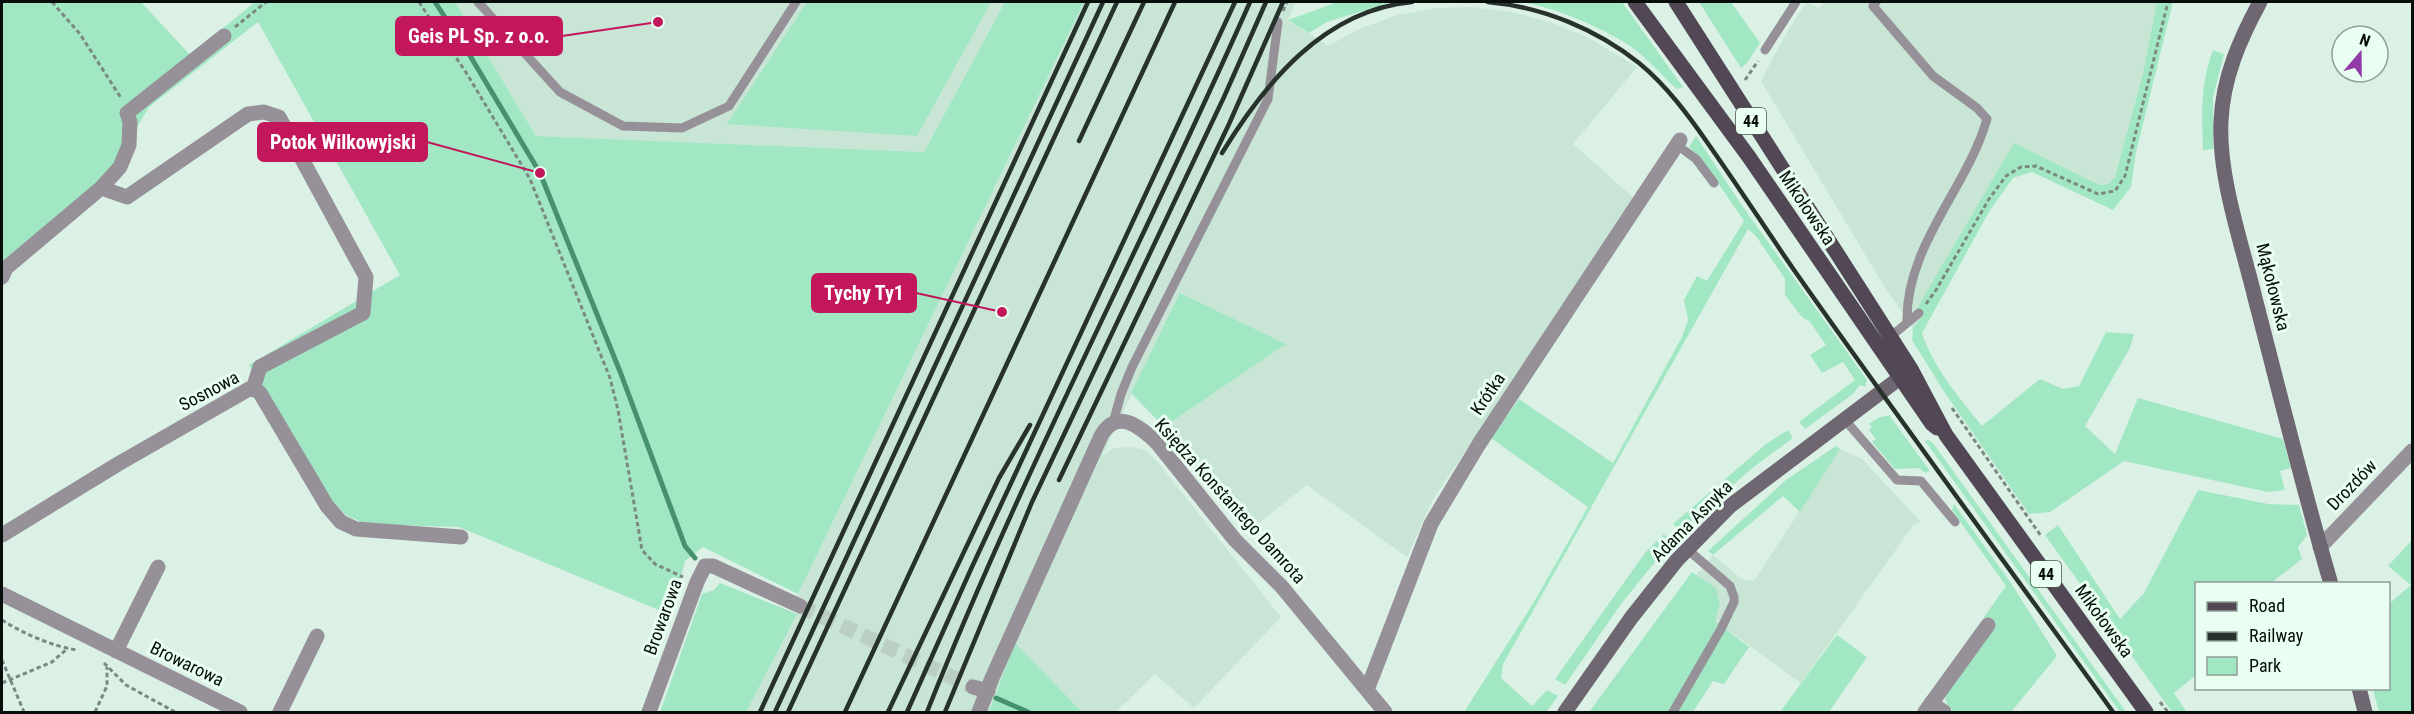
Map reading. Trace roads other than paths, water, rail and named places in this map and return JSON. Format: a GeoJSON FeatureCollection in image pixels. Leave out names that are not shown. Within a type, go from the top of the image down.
{"type":"FeatureCollection","features":[{"type":"Feature","properties":{"kind":"main road","name":"Mikołowska"},"geometry":{"type":"LineString","coordinates":[[1635,2],[1749,157],[2146,712]]}},
{"type":"Feature","properties":{"kind":"main road","name":"Mikołowska"},"geometry":{"type":"LineString","coordinates":[[1676,2],[1890,337],[1905,374]]}},
{"type":"Feature","properties":{"kind":"street","name":"Mąkołowska"},"geometry":{"type":"LineString","coordinates":[[2260,2],[2242,37],[2223,93],[2220,122],[2221,153],[2247,264],[2330,582]]}},
{"type":"Feature","properties":{"kind":"street"},"geometry":{"type":"LineString","coordinates":[[2,277],[6,268],[101,188],[120,167],[129,145],[130,122],[127,113],[224,36]]}},
{"type":"Feature","properties":{"kind":"street"},"geometry":{"type":"LineString","coordinates":[[101,188],[127,196],[248,114],[264,112],[279,117],[366,277],[363,313],[260,367],[253,389]]}},
{"type":"Feature","properties":{"kind":"street","name":"Krótka"},"geometry":{"type":"LineString","coordinates":[[1367,690],[1431,524],[1479,444],[1679,142]]}},
{"type":"Feature","properties":{"kind":"street","name":"Adama Asnyka"},"geometry":{"type":"LineString","coordinates":[[1565,712],[1631,618],[1687,549],[1730,506],[1905,374]]}},
{"type":"Feature","properties":{"kind":"street","name":"Sosnowa"},"geometry":{"type":"LineString","coordinates":[[2,535],[147,447],[243,392],[253,389],[260,393],[327,506],[341,522],[356,529],[461,537]]}},
{"type":"Feature","properties":{"kind":"street","name":"Księdza Konstantego Damrota"},"geometry":{"type":"LineString","coordinates":[[1113,423],[1128,421],[1144,430],[1158,444],[1235,540],[1282,587],[1385,712]]}},
{"type":"Feature","properties":{"kind":"street"},"geometry":{"type":"LineString","coordinates":[[979,712],[980,689],[1101,436],[1106,427],[1113,423]]}},
{"type":"Feature","properties":{"kind":"street","name":"Drozdów"},"geometry":{"type":"LineString","coordinates":[[2320,547],[2412,451]]}},
{"type":"Feature","properties":{"kind":"street","name":"Browarowa"},"geometry":{"type":"LineString","coordinates":[[649,712],[702,569],[708,565],[713,566],[800,606]]}},
{"type":"Feature","properties":{"kind":"street"},"geometry":{"type":"LineString","coordinates":[[116,651],[158,567]]}},
{"type":"Feature","properties":{"kind":"street","name":"Browarowa"},"geometry":{"type":"LineString","coordinates":[[2,594],[240,712]]}},
{"type":"Feature","properties":{"kind":"street"},"geometry":{"type":"LineString","coordinates":[[1944,712],[1928,708],[1988,625]]}},
{"type":"Feature","properties":{"kind":"street"},"geometry":{"type":"LineString","coordinates":[[280,712],[317,636]]}},
{"type":"Feature","properties":{"kind":"street"},"geometry":{"type":"LineString","coordinates":[[2360,690],[2365,712]]}},
{"type":"Feature","properties":{"kind":"lane"},"geometry":{"type":"LineString","coordinates":[[478,2],[560,92],[624,126],[682,128],[729,106],[796,2]]}},
{"type":"Feature","properties":{"kind":"lane"},"geometry":{"type":"LineString","coordinates":[[1765,50],[1796,2]]}},
{"type":"Feature","properties":{"kind":"lane"},"geometry":{"type":"LineString","coordinates":[[1876,2],[1873,6],[1933,76],[1977,108],[1988,119],[1981,142],[1917,261],[1906,304],[1907,323]]}},
{"type":"Feature","properties":{"kind":"lane"},"geometry":{"type":"LineString","coordinates":[[1113,423],[1132,367],[1268,99],[1278,22]]}},
{"type":"Feature","properties":{"kind":"lane"},"geometry":{"type":"LineString","coordinates":[[1679,142],[1696,159],[1714,183]]}},
{"type":"Feature","properties":{"kind":"lane"},"geometry":{"type":"LineString","coordinates":[[1890,337],[1919,313]]}},
{"type":"Feature","properties":{"kind":"lane"},"geometry":{"type":"LineString","coordinates":[[1845,420],[1897,480],[1921,481],[1955,522]]}},
{"type":"Feature","properties":{"kind":"lane"},"geometry":{"type":"LineString","coordinates":[[1672,712],[1734,602],[1730,586],[1687,549]]}},
{"type":"Feature","properties":{"kind":"waterway"},"geometry":{"type":"LineString","coordinates":[[435,2],[540,173],[621,374],[685,546],[695,558]]}},
{"type":"Feature","properties":{"kind":"waterway"},"geometry":{"type":"LineString","coordinates":[[996,698],[1028,712]]}},
{"type":"Feature","properties":{"kind":"tunnel"},"geometry":{"type":"LineString","coordinates":[[800,606],[973,687]]}},
{"type":"Feature","properties":{"kind":"railway"},"geometry":{"type":"LineString","coordinates":[[760,712],[1088,2]]}},
{"type":"Feature","properties":{"kind":"railway"},"geometry":{"type":"LineString","coordinates":[[775,712],[1103,2]]}},
{"type":"Feature","properties":{"kind":"railway"},"geometry":{"type":"LineString","coordinates":[[788,712],[1117,2]]}},
{"type":"Feature","properties":{"kind":"railway"},"geometry":{"type":"LineString","coordinates":[[1079,141],[1144,2]]}},
{"type":"Feature","properties":{"kind":"railway"},"geometry":{"type":"LineString","coordinates":[[845,712],[1175,2]]}},
{"type":"Feature","properties":{"kind":"railway"},"geometry":{"type":"LineString","coordinates":[[907,712],[971,569],[1235,2]]}},
{"type":"Feature","properties":{"kind":"railway"},"geometry":{"type":"LineString","coordinates":[[927,712],[1003,532],[1250,2]]}},
{"type":"Feature","properties":{"kind":"railway"},"geometry":{"type":"LineString","coordinates":[[945,712],[1032,502],[1224,97],[1266,2]]}},
{"type":"Feature","properties":{"kind":"railway"},"geometry":{"type":"LineString","coordinates":[[1059,480],[1229,124],[1283,2]]}},
{"type":"Feature","properties":{"kind":"railway"},"geometry":{"type":"LineString","coordinates":[[1222,153],[1257,101],[1300,54],[1351,19],[1380,8],[1412,2]]}},
{"type":"Feature","properties":{"kind":"railway"},"geometry":{"type":"LineString","coordinates":[[1488,2],[1529,9],[1587,30],[1639,63],[1668,91],[1701,134],[1873,381],[2113,712]]}},
{"type":"Feature","properties":{"kind":"railway"},"geometry":{"type":"LineString","coordinates":[[888,712],[999,478],[1030,425]]}},
{"type":"Feature","properties":{"kind":"place","name":"Geis PL Sp. z o.o."},"geometry":{"type":"Point","coordinates":[658,22]}},
{"type":"Feature","properties":{"kind":"place","name":"Potok Wilkowyjski"},"geometry":{"type":"Point","coordinates":[540,173]}},
{"type":"Feature","properties":{"kind":"place","name":"Tychy Ty1"},"geometry":{"type":"Point","coordinates":[1002,312]}}]}
